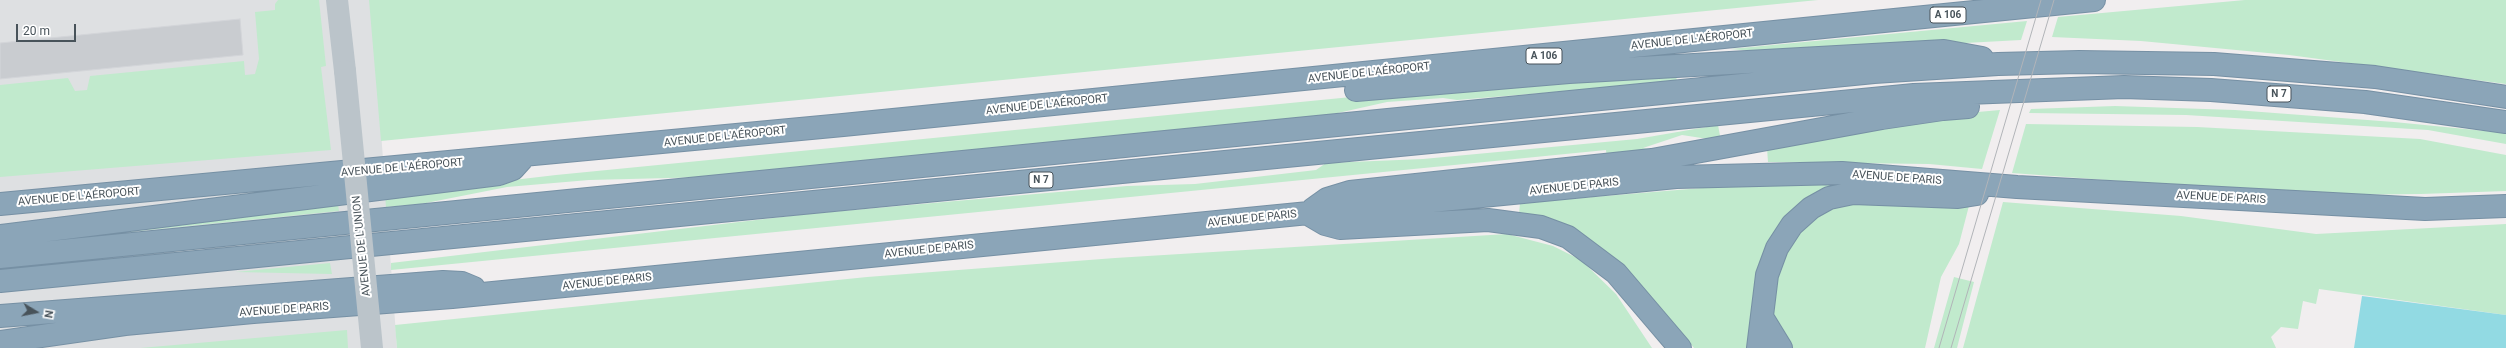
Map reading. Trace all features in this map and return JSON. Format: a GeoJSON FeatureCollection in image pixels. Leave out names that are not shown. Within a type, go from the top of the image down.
{"type":"FeatureCollection","features":[{"type":"Feature","properties":{"kind":"highway","name":"AVENUE DE L'AÉROPORT"},"geometry":{"type":"LineString","coordinates":[[0,204],[526,156],[1285,82],[2094,0]]}},
{"type":"Feature","properties":{"kind":"highway"},"geometry":{"type":"LineString","coordinates":[[1285,82],[1322,93],[1569,72],[1944,52],[1977,56],[1998,64]]}},
{"type":"Feature","properties":{"kind":"highway","name":"N 7"},"geometry":{"type":"LineString","coordinates":[[0,256],[1866,73],[1998,64],[2079,62],[2221,65],[2375,77],[2506,97]]}},
{"type":"Feature","properties":{"kind":"highway","name":"N 7"},"geometry":{"type":"LineString","coordinates":[[0,281],[1743,111],[1914,96],[2124,87],[2287,94],[2365,102],[2506,122]]}},
{"type":"Feature","properties":{"kind":"highway"},"geometry":{"type":"LineString","coordinates":[[1680,348],[1616,273],[1596,256],[1568,237],[1540,227],[1488,220],[1340,228],[1325,224],[1307,213],[1327,199],[1350,192],[1652,160],[1943,108],[1985,106],[2051,89]]}},
{"type":"Feature","properties":{"kind":"highway"},"geometry":{"type":"LineString","coordinates":[[0,236],[312,195],[499,174],[513,169],[526,156]]}},
{"type":"Feature","properties":{"kind":"highway","name":"AVENUE DE PARIS"},"geometry":{"type":"LineString","coordinates":[[0,342],[133,324],[488,293],[1676,177],[1842,173],[2017,187],[2425,209],[2506,206]]}},
{"type":"Feature","properties":{"kind":"highway"},"geometry":{"type":"LineString","coordinates":[[1758,348],[1767,276],[1777,248],[1792,225],[1811,208],[1829,198],[1853,193],[1958,197],[2017,187]]}},
{"type":"Feature","properties":{"kind":"highway"},"geometry":{"type":"LineString","coordinates":[[0,316],[443,282],[462,283],[488,293]]}},
{"type":"Feature","properties":{"kind":"highway"},"geometry":{"type":"LineString","coordinates":[[1652,315],[1665,348]]}},
{"type":"Feature","properties":{"kind":"highway"},"geometry":{"type":"LineString","coordinates":[[1762,317],[1782,348]]}},
{"type":"Feature","properties":{"kind":"street","name":"AVENUE DE L'UNION"},"geometry":{"type":"LineString","coordinates":[[337,0],[372,348]]}},
{"type":"Feature","properties":{"kind":"shaded area"},"geometry":{"type":"Polygon","coordinates":[[[0,0],[1212,0],[381,132],[397,348],[0,348],[0,0]]]}},
{"type":"Feature","properties":{"kind":"green space"},"geometry":{"type":"Polygon","coordinates":[[[278,0],[319,0],[326,66],[321,67],[331,150],[0,177],[0,85],[68,78],[75,91],[87,90],[90,76],[244,61],[245,75],[255,74],[259,59],[255,12],[275,10],[275,4],[278,0]]]}},
{"type":"Feature","properties":{"kind":"green space"},"geometry":{"type":"Polygon","coordinates":[[[369,0],[1818,0],[381,141],[369,0]]]}},
{"type":"Feature","properties":{"kind":"green space"},"geometry":{"type":"Polygon","coordinates":[[[2245,0],[2506,0],[2506,84],[2289,55],[2141,41],[2052,37],[2058,17],[2245,0]]]}},
{"type":"Feature","properties":{"kind":"green space"},"geometry":{"type":"Polygon","coordinates":[[[2027,21],[2021,40],[1778,53],[1730,49],[2027,21]]]}},
{"type":"Feature","properties":{"kind":"green space"},"geometry":{"type":"Polygon","coordinates":[[[1676,74],[1677,82],[1457,100],[1443,98],[1387,102],[1320,117],[709,177],[589,180],[507,187],[421,204],[386,207],[385,195],[556,175],[1382,94],[1676,74]]]}},
{"type":"Feature","properties":{"kind":"green space"},"geometry":{"type":"Polygon","coordinates":[[[2115,106],[2235,110],[2394,122],[2506,133],[2506,144],[2428,130],[2186,115],[2029,113],[2031,109],[2115,106]]]}},
{"type":"Feature","properties":{"kind":"green space"},"geometry":{"type":"Polygon","coordinates":[[[2000,110],[1982,169],[1929,164],[1768,162],[1767,148],[1945,115],[2000,110]]]}},
{"type":"Feature","properties":{"kind":"green space"},"geometry":{"type":"Polygon","coordinates":[[[2026,124],[2197,127],[2420,139],[2506,155],[2506,191],[2333,195],[2267,192],[2012,173],[2026,124]]]}},
{"type":"Feature","properties":{"kind":"green space"},"geometry":{"type":"Polygon","coordinates":[[[1718,125],[1721,141],[1682,135],[1643,148],[1673,152],[1607,162],[1606,150],[391,270],[391,263],[807,214],[1127,186],[1195,184],[1316,170],[1326,163],[1423,159],[1637,139],[1718,125]]]}},
{"type":"Feature","properties":{"kind":"green space"},"geometry":{"type":"Polygon","coordinates":[[[1738,185],[1842,185],[1793,214],[1748,348],[1694,348],[1656,303],[1519,214],[1520,203],[1738,185]]]}},
{"type":"Feature","properties":{"kind":"green space"},"geometry":{"type":"Polygon","coordinates":[[[337,198],[339,211],[109,234],[111,229],[337,198]]]}},
{"type":"Feature","properties":{"kind":"green space"},"geometry":{"type":"Polygon","coordinates":[[[1861,201],[1970,202],[1959,244],[1941,277],[1925,348],[1790,348],[1774,320],[1771,292],[1773,273],[1799,227],[1826,210],[1861,201]]]}},
{"type":"Feature","properties":{"kind":"green space"},"geometry":{"type":"Polygon","coordinates":[[[2003,202],[2181,216],[2316,234],[2506,224],[2506,315],[2319,289],[2316,304],[2303,301],[2298,329],[2281,327],[2271,337],[2276,348],[1963,348],[2003,202]]]}},
{"type":"Feature","properties":{"kind":"green space"},"geometry":{"type":"Polygon","coordinates":[[[1507,234],[1553,246],[1581,260],[1616,294],[1652,348],[397,348],[395,325],[867,277],[1115,258],[1507,234]]]}},
{"type":"Feature","properties":{"kind":"green space"},"geometry":{"type":"Polygon","coordinates":[[[330,263],[332,274],[235,272],[330,263]]]}},
{"type":"Feature","properties":{"kind":"green space"},"geometry":{"type":"Polygon","coordinates":[[[1954,277],[1974,282],[1957,348],[1934,348],[1954,277]]]}},
{"type":"Feature","properties":{"kind":"green space"},"geometry":{"type":"Polygon","coordinates":[[[347,330],[348,348],[140,348],[347,330]]]}},
{"type":"Feature","properties":{"kind":"water"},"geometry":{"type":"Polygon","coordinates":[[[2362,296],[2506,315],[2506,348],[2354,348],[2362,296]]]}},
{"type":"Feature","properties":{"kind":"building"},"geometry":{"type":"Polygon","coordinates":[[[240,19],[243,55],[0,79],[0,43],[240,19]]]}},
{"type":"Feature","properties":{"kind":"tram line"},"geometry":{"type":"LineString","coordinates":[[1939,348],[2041,0]]}},
{"type":"Feature","properties":{"kind":"tram line"},"geometry":{"type":"LineString","coordinates":[[1951,348],[2054,0]]}}]}
